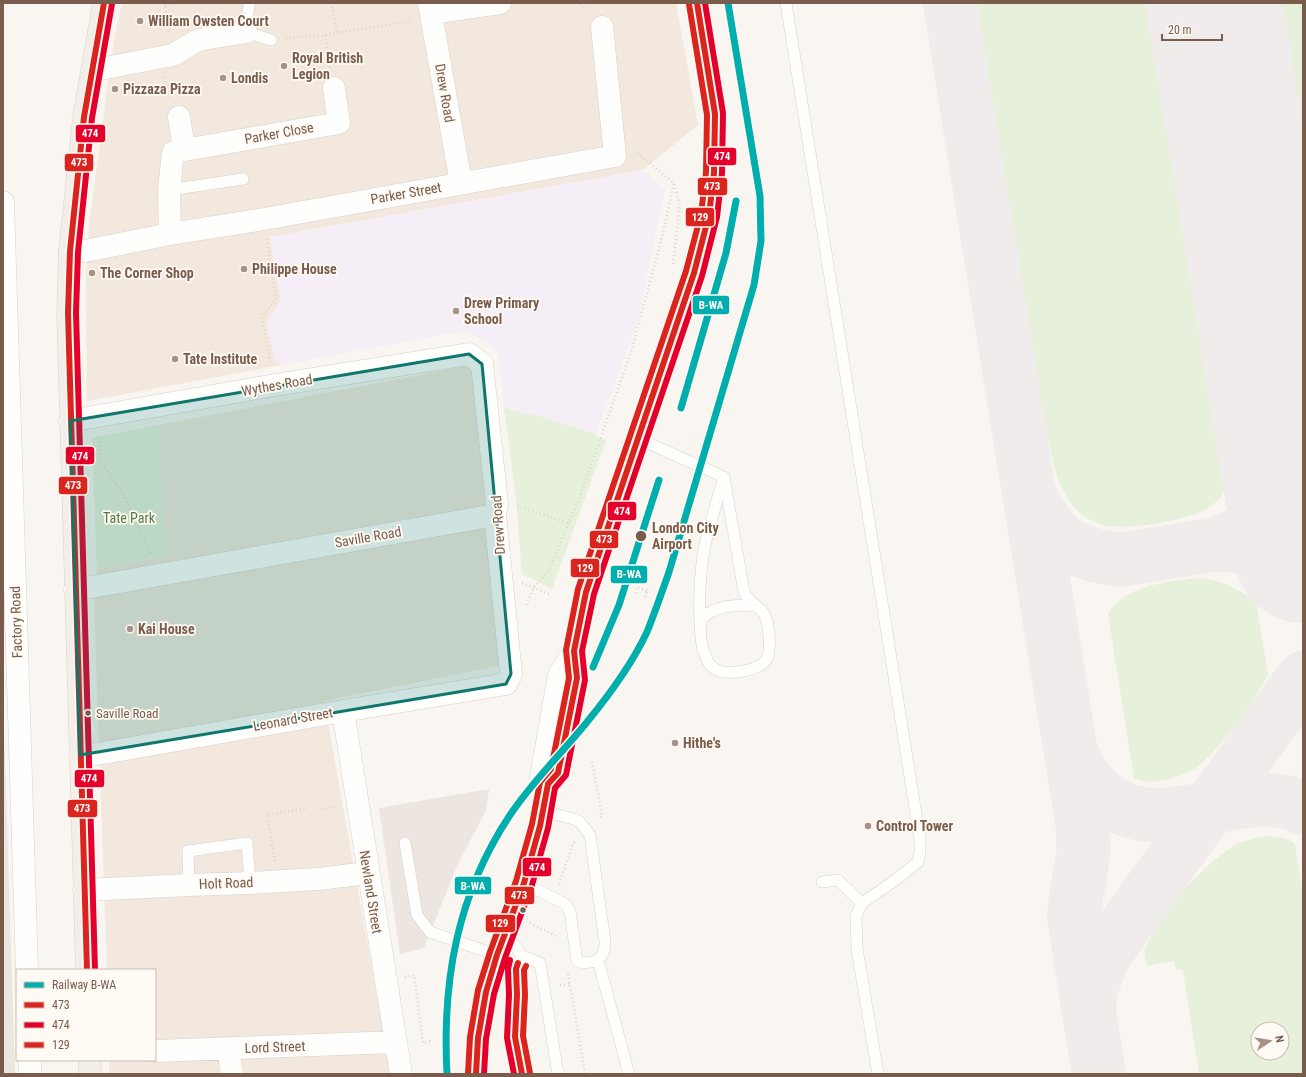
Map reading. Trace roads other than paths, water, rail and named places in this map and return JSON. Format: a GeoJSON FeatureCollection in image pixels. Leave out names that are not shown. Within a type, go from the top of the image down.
{"type":"FeatureCollection","features":[{"type":"Feature","properties":{"kind":"main road"},"geometry":{"type":"LineString","coordinates":[[87,969],[68,313],[70,251],[84,117],[104,3]]}},
{"type":"Feature","properties":{"kind":"main road"},"geometry":{"type":"LineString","coordinates":[[90,1061],[90,1074]]}},
{"type":"Feature","properties":{"kind":"street"},"geometry":{"type":"LineString","coordinates":[[430,11],[500,3]]}},
{"type":"Feature","properties":{"kind":"street"},"geometry":{"type":"LineString","coordinates":[[476,1074],[478,1038],[486,992],[524,883],[538,833],[548,784],[558,773],[577,678],[574,651],[586,592],[701,251],[709,216],[715,155],[714,114],[697,3]]}},
{"type":"Feature","properties":{"kind":"street","name":"Drew Road"},"geometry":{"type":"LineString","coordinates":[[430,11],[461,183]]}},
{"type":"Feature","properties":{"kind":"street","name":"Parker Street"},"geometry":{"type":"LineString","coordinates":[[70,251],[85,251],[170,234],[264,219],[615,156],[602,27]]}},
{"type":"Feature","properties":{"kind":"street"},"geometry":{"type":"LineString","coordinates":[[93,66],[105,68],[167,56],[198,40],[246,32]]}},
{"type":"Feature","properties":{"kind":"street","name":"Parker Close"},"geometry":{"type":"LineString","coordinates":[[184,150],[339,123],[334,88]]}},
{"type":"Feature","properties":{"kind":"street"},"geometry":{"type":"LineString","coordinates":[[170,234],[169,190],[173,152],[184,150],[179,117]]}},
{"type":"Feature","properties":{"kind":"street","name":"Factory Road"},"geometry":{"type":"LineString","coordinates":[[3,202],[27,969]]}},
{"type":"Feature","properties":{"kind":"street","name":"Wythes Road"},"geometry":{"type":"LineString","coordinates":[[70,421],[274,385],[469,354],[482,364]]}},
{"type":"Feature","properties":{"kind":"street","name":"Drew Road"},"geometry":{"type":"LineString","coordinates":[[482,364],[511,674],[506,684]]}},
{"type":"Feature","properties":{"kind":"street","name":"Saville Road"},"geometry":{"type":"LineString","coordinates":[[76,589],[496,510]]}},
{"type":"Feature","properties":{"kind":"street","name":"Leonard Street"},"geometry":{"type":"LineString","coordinates":[[80,755],[91,755],[506,684]]}},
{"type":"Feature","properties":{"kind":"street","name":"Newland Street"},"geometry":{"type":"LineString","coordinates":[[343,711],[401,1074]]}},
{"type":"Feature","properties":{"kind":"street","name":"Holt Road"},"geometry":{"type":"LineString","coordinates":[[84,890],[318,879],[368,873]]}},
{"type":"Feature","properties":{"kind":"street","name":"Lord Street"},"geometry":{"type":"LineString","coordinates":[[156,1051],[396,1042]]}},
{"type":"Feature","properties":{"kind":"street"},"geometry":{"type":"LineString","coordinates":[[228,1049],[232,1074]]}},
{"type":"Feature","properties":{"kind":"street"},"geometry":{"type":"LineString","coordinates":[[30,1061],[30,1074]]}},
{"type":"Feature","properties":{"kind":"lane"},"geometry":{"type":"LineString","coordinates":[[249,3],[246,32],[270,40]]}},
{"type":"Feature","properties":{"kind":"lane"},"geometry":{"type":"LineString","coordinates":[[786,3],[920,839],[918,862],[893,882],[862,903],[856,916],[857,941],[878,1074]]}},
{"type":"Feature","properties":{"kind":"lane"},"geometry":{"type":"LineString","coordinates":[[169,190],[243,179]]}},
{"type":"Feature","properties":{"kind":"lane"},"geometry":{"type":"LineString","coordinates":[[638,439],[724,477]]}},
{"type":"Feature","properties":{"kind":"lane"},"geometry":{"type":"LineString","coordinates":[[724,477],[742,585],[746,598],[766,616],[770,648],[768,659],[758,668],[728,672],[716,670],[707,661],[702,645],[700,621],[704,548],[724,477]]}},
{"type":"Feature","properties":{"kind":"lane"},"geometry":{"type":"LineString","coordinates":[[700,621],[704,616],[717,609],[739,606],[756,606]]}},
{"type":"Feature","properties":{"kind":"lane"},"geometry":{"type":"LineString","coordinates":[[524,883],[568,907],[570,911],[577,961],[585,963],[598,960],[603,956],[605,942],[590,835],[580,822],[574,818],[543,811]]}},
{"type":"Feature","properties":{"kind":"lane"},"geometry":{"type":"LineString","coordinates":[[405,843],[417,915],[430,932],[501,946],[515,944],[521,956],[540,963],[558,1074]]}},
{"type":"Feature","properties":{"kind":"lane"},"geometry":{"type":"LineString","coordinates":[[189,884],[188,851],[247,844],[250,883]]}},
{"type":"Feature","properties":{"kind":"lane"},"geometry":{"type":"LineString","coordinates":[[822,882],[838,880],[862,903]]}},
{"type":"Feature","properties":{"kind":"lane"},"geometry":{"type":"LineString","coordinates":[[521,956],[516,969],[516,1037],[522,1074]]}},
{"type":"Feature","properties":{"kind":"lane"},"geometry":{"type":"LineString","coordinates":[[598,960],[629,1074]]}},
{"type":"Feature","properties":{"kind":"rail line","name":"B-WA"},"geometry":{"type":"LineString","coordinates":[[447,1074],[447,1005],[451,972],[465,907],[477,876],[492,845],[510,815],[528,791],[604,701],[627,667],[647,632],[669,572],[754,285],[761,241],[760,196],[728,3]]}},
{"type":"Feature","properties":{"kind":"rail line","name":"B-WA"},"geometry":{"type":"LineString","coordinates":[[681,408],[726,253],[736,201]]}},
{"type":"Feature","properties":{"kind":"rail line","name":"B-WA"},"geometry":{"type":"LineString","coordinates":[[593,667],[619,605],[659,480]]}},
{"type":"Feature","properties":{"kind":"place","name":"William Owsten Court"},"geometry":{"type":"Point","coordinates":[140,21]}},
{"type":"Feature","properties":{"kind":"place","name":"Royal British Legion"},"geometry":{"type":"Point","coordinates":[284,66]}},
{"type":"Feature","properties":{"kind":"place","name":"Londis"},"geometry":{"type":"Point","coordinates":[223,78]}},
{"type":"Feature","properties":{"kind":"place","name":"Pizzaza Pizza"},"geometry":{"type":"Point","coordinates":[115,89]}},
{"type":"Feature","properties":{"kind":"place","name":"Philippe House"},"geometry":{"type":"Point","coordinates":[244,269]}},
{"type":"Feature","properties":{"kind":"place","name":"The Corner Shop"},"geometry":{"type":"Point","coordinates":[92,273]}},
{"type":"Feature","properties":{"kind":"place","name":"Drew Primary School"},"geometry":{"type":"Point","coordinates":[456,311]}},
{"type":"Feature","properties":{"kind":"place","name":"Tate Institute"},"geometry":{"type":"Point","coordinates":[175,359]}},
{"type":"Feature","properties":{"kind":"place","name":"London City Airport"},"geometry":{"type":"Point","coordinates":[641,536]}},
{"type":"Feature","properties":{"kind":"place","name":"Kai House"},"geometry":{"type":"Point","coordinates":[130,629]}},
{"type":"Feature","properties":{"kind":"place","name":"Saville Road"},"geometry":{"type":"Point","coordinates":[88,713]}},
{"type":"Feature","properties":{"kind":"place","name":"Hithe's"},"geometry":{"type":"Point","coordinates":[675,743]}},
{"type":"Feature","properties":{"kind":"place","name":"Control Tower"},"geometry":{"type":"Point","coordinates":[868,826]}},
{"type":"Feature","properties":{"kind":"park label","name":"Tate Park"},"geometry":{"type":"Point","coordinates":[129,518]}}]}
